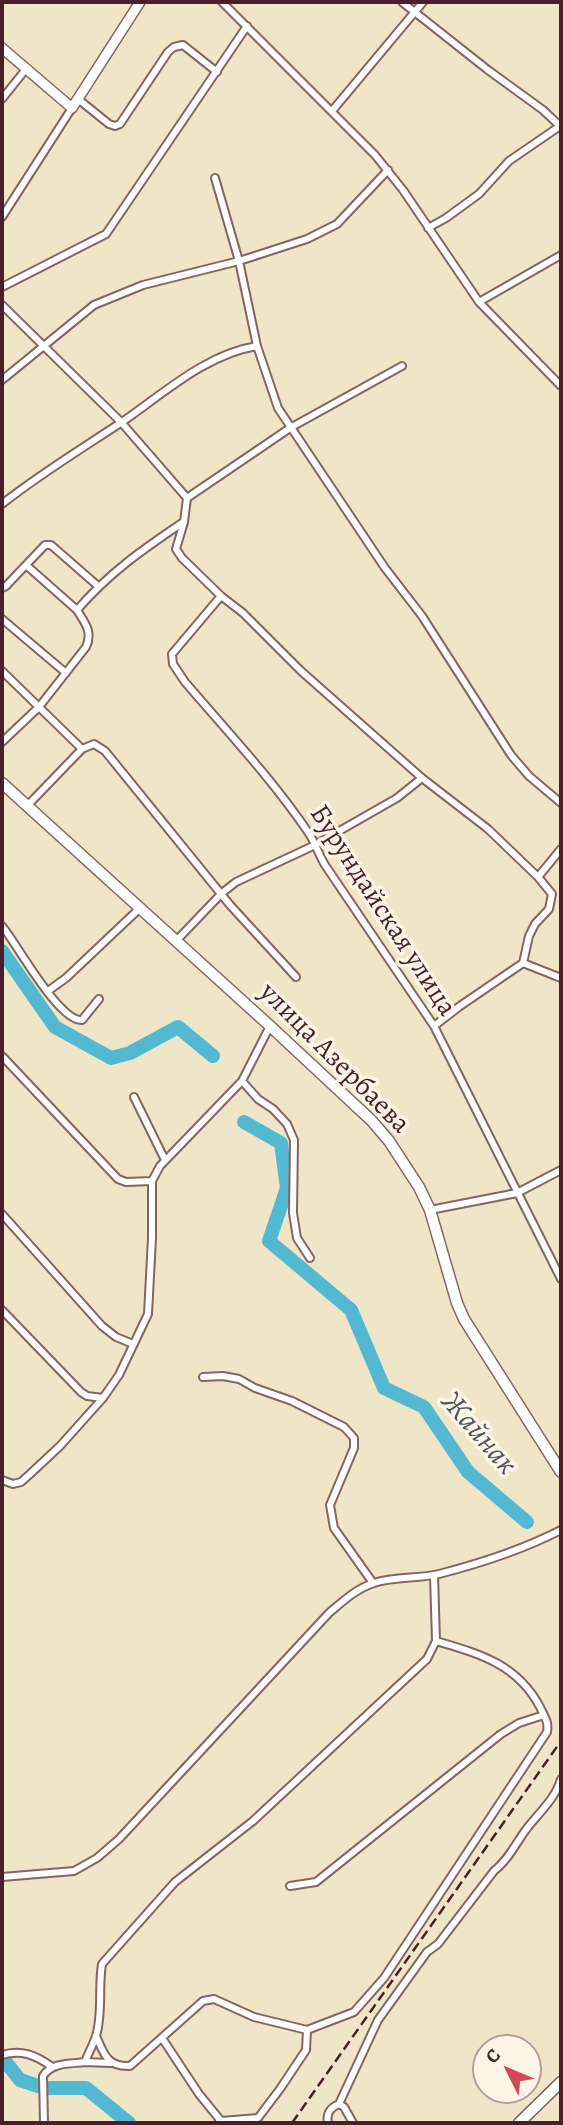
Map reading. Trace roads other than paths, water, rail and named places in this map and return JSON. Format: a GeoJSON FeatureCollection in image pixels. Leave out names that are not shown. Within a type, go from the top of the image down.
{"type":"FeatureCollection","features":[{"type":"Feature","properties":{"kind":"main road"},"geometry":{"type":"LineString","coordinates":[[2,48],[72,108],[140,2]]}},
{"type":"Feature","properties":{"kind":"main road","name":"улица Азербаева"},"geometry":{"type":"LineString","coordinates":[[2,783],[270,1026],[372,1121],[389,1141],[419,1187],[430,1210],[464,1319],[561,1472]]}},
{"type":"Feature","properties":{"kind":"main road"},"geometry":{"type":"LineString","coordinates":[[519,2123],[561,2082]]}},
{"type":"Feature","properties":{"kind":"street"},"geometry":{"type":"LineString","coordinates":[[222,2],[388,170],[479,302],[561,386]]}},
{"type":"Feature","properties":{"kind":"street"},"geometry":{"type":"LineString","coordinates":[[402,2],[544,110],[560,126],[509,161],[479,194],[428,228]]}},
{"type":"Feature","properties":{"kind":"street"},"geometry":{"type":"LineString","coordinates":[[332,111],[424,2]]}},
{"type":"Feature","properties":{"kind":"street"},"geometry":{"type":"LineString","coordinates":[[2,287],[106,234],[247,26]]}},
{"type":"Feature","properties":{"kind":"street"},"geometry":{"type":"LineString","coordinates":[[78,99],[115,126],[120,124],[174,47],[183,45],[217,72]]}},
{"type":"Feature","properties":{"kind":"street"},"geometry":{"type":"LineString","coordinates":[[2,99],[26,69]]}},
{"type":"Feature","properties":{"kind":"street"},"geometry":{"type":"LineString","coordinates":[[2,217],[72,108]]}},
{"type":"Feature","properties":{"kind":"street"},"geometry":{"type":"LineString","coordinates":[[2,380],[94,305],[143,285],[239,261],[307,239],[337,224],[388,170]]}},
{"type":"Feature","properties":{"kind":"street"},"geometry":{"type":"LineString","coordinates":[[215,178],[239,261],[257,346],[278,408],[385,568],[422,616],[511,755],[529,776],[561,803]]}},
{"type":"Feature","properties":{"kind":"street"},"geometry":{"type":"LineString","coordinates":[[479,302],[561,255]]}},
{"type":"Feature","properties":{"kind":"street"},"geometry":{"type":"LineString","coordinates":[[2,305],[121,422],[187,498],[184,522],[176,549],[182,558],[221,596],[243,613],[301,671],[422,778],[488,829],[552,894],[549,909],[529,936],[523,964],[460,1006],[434,1027]]}},
{"type":"Feature","properties":{"kind":"street"},"geometry":{"type":"LineString","coordinates":[[2,503],[201,367],[240,349],[257,346]]}},
{"type":"Feature","properties":{"kind":"street"},"geometry":{"type":"LineString","coordinates":[[187,498],[290,428],[402,366]]}},
{"type":"Feature","properties":{"kind":"street"},"geometry":{"type":"LineString","coordinates":[[77,610],[97,586],[133,556],[184,522]]}},
{"type":"Feature","properties":{"kind":"street"},"geometry":{"type":"LineString","coordinates":[[2,588],[45,545],[51,545],[97,586]]}},
{"type":"Feature","properties":{"kind":"street"},"geometry":{"type":"LineString","coordinates":[[2,742],[39,707],[89,640],[90,632],[77,610],[26,565]]}},
{"type":"Feature","properties":{"kind":"street","name":"Бурундайская улица"},"geometry":{"type":"LineString","coordinates":[[221,596],[172,654],[173,664],[185,682],[284,798],[434,1027],[561,1279]]}},
{"type":"Feature","properties":{"kind":"street"},"geometry":{"type":"LineString","coordinates":[[2,619],[66,673]]}},
{"type":"Feature","properties":{"kind":"street"},"geometry":{"type":"LineString","coordinates":[[2,671],[82,748]]}},
{"type":"Feature","properties":{"kind":"street"},"geometry":{"type":"LineString","coordinates":[[27,806],[82,748],[94,744],[105,751],[222,893],[296,977]]}},
{"type":"Feature","properties":{"kind":"street"},"geometry":{"type":"LineString","coordinates":[[176,941],[236,882],[313,846],[397,798],[422,778]]}},
{"type":"Feature","properties":{"kind":"street"},"geometry":{"type":"LineString","coordinates":[[538,877],[561,849]]}},
{"type":"Feature","properties":{"kind":"street"},"geometry":{"type":"LineString","coordinates":[[48,991],[66,978],[139,909]]}},
{"type":"Feature","properties":{"kind":"street"},"geometry":{"type":"LineString","coordinates":[[2,926],[56,1003],[72,1018],[79,1021],[99,999]]}},
{"type":"Feature","properties":{"kind":"street"},"geometry":{"type":"LineString","coordinates":[[523,964],[561,978]]}},
{"type":"Feature","properties":{"kind":"street"},"geometry":{"type":"LineString","coordinates":[[2,1480],[13,1485],[21,1482],[60,1446],[120,1375],[148,1314],[152,1181],[155,1173],[242,1082],[270,1026]]}},
{"type":"Feature","properties":{"kind":"street"},"geometry":{"type":"LineString","coordinates":[[2,1056],[118,1179],[126,1182],[152,1181]]}},
{"type":"Feature","properties":{"kind":"street"},"geometry":{"type":"LineString","coordinates":[[242,1082],[258,1099],[274,1109],[287,1124],[294,1140],[293,1213],[297,1238],[310,1258]]}},
{"type":"Feature","properties":{"kind":"street"},"geometry":{"type":"LineString","coordinates":[[134,1097],[165,1160]]}},
{"type":"Feature","properties":{"kind":"street"},"geometry":{"type":"LineString","coordinates":[[430,1210],[517,1192],[561,1170]]}},
{"type":"Feature","properties":{"kind":"street"},"geometry":{"type":"LineString","coordinates":[[2,1214],[102,1326],[133,1345]]}},
{"type":"Feature","properties":{"kind":"street"},"geometry":{"type":"LineString","coordinates":[[2,1310],[81,1392],[87,1396],[103,1398]]}},
{"type":"Feature","properties":{"kind":"street"},"geometry":{"type":"LineString","coordinates":[[203,1377],[223,1376],[239,1379],[344,1427],[354,1438],[354,1448],[330,1505],[334,1528],[373,1583]]}},
{"type":"Feature","properties":{"kind":"street"},"geometry":{"type":"LineString","coordinates":[[2,1877],[74,1871],[97,1858],[119,1839],[329,1612],[353,1594],[373,1583],[434,1575],[488,1561],[561,1530]]}},
{"type":"Feature","properties":{"kind":"street"},"geometry":{"type":"LineString","coordinates":[[85,2062],[96,2036],[102,1964],[175,1882],[253,1821],[426,1659],[436,1642],[434,1575]]}},
{"type":"Feature","properties":{"kind":"street"},"geometry":{"type":"LineString","coordinates":[[2,2055],[14,2051],[26,2052],[51,2066],[85,2062],[130,2066],[203,2001],[215,1999],[254,2017],[307,2030],[354,2012],[384,1978],[547,1732],[548,1724],[533,1693],[513,1672],[474,1652],[436,1642]]}},
{"type":"Feature","properties":{"kind":"street"},"geometry":{"type":"LineString","coordinates":[[290,1886],[316,1882],[501,1734],[519,1723],[544,1715]]}},
{"type":"Feature","properties":{"kind":"street"},"geometry":{"type":"LineString","coordinates":[[328,2123],[327,2116],[331,2108],[339,2104],[378,2020],[427,1952],[438,1944],[494,1871],[505,1862],[526,1829],[559,1794],[561,1779]]}},
{"type":"Feature","properties":{"kind":"street"},"geometry":{"type":"LineString","coordinates":[[162,2038],[219,2122],[258,2118],[306,2050],[307,2030]]}},
{"type":"Feature","properties":{"kind":"street"},"geometry":{"type":"LineString","coordinates":[[96,2036],[111,2063]]}},
{"type":"Feature","properties":{"kind":"street"},"geometry":{"type":"LineString","coordinates":[[44,2123],[43,2076],[51,2066]]}},
{"type":"Feature","properties":{"kind":"street"},"geometry":{"type":"LineString","coordinates":[[339,2104],[354,2123]]}},
{"type":"Feature","properties":{"kind":"waterway","name":"Жайнак"},"geometry":{"type":"LineString","coordinates":[[2,951],[55,1027],[111,1058],[130,1053],[178,1027],[213,1056]]}},
{"type":"Feature","properties":{"kind":"waterway","name":"Жайнак"},"geometry":{"type":"LineString","coordinates":[[244,1122],[281,1143],[287,1188],[269,1241],[351,1310],[384,1388],[424,1407],[468,1472],[527,1522]]}},
{"type":"Feature","properties":{"kind":"waterway"},"geometry":{"type":"LineString","coordinates":[[5,2061],[20,2080],[38,2086]]}},
{"type":"Feature","properties":{"kind":"waterway"},"geometry":{"type":"LineString","coordinates":[[50,2088],[86,2088],[129,2123]]}},
{"type":"Feature","properties":{"kind":"railway"},"geometry":{"type":"LineString","coordinates":[[292,2123],[561,1741]]}}]}
